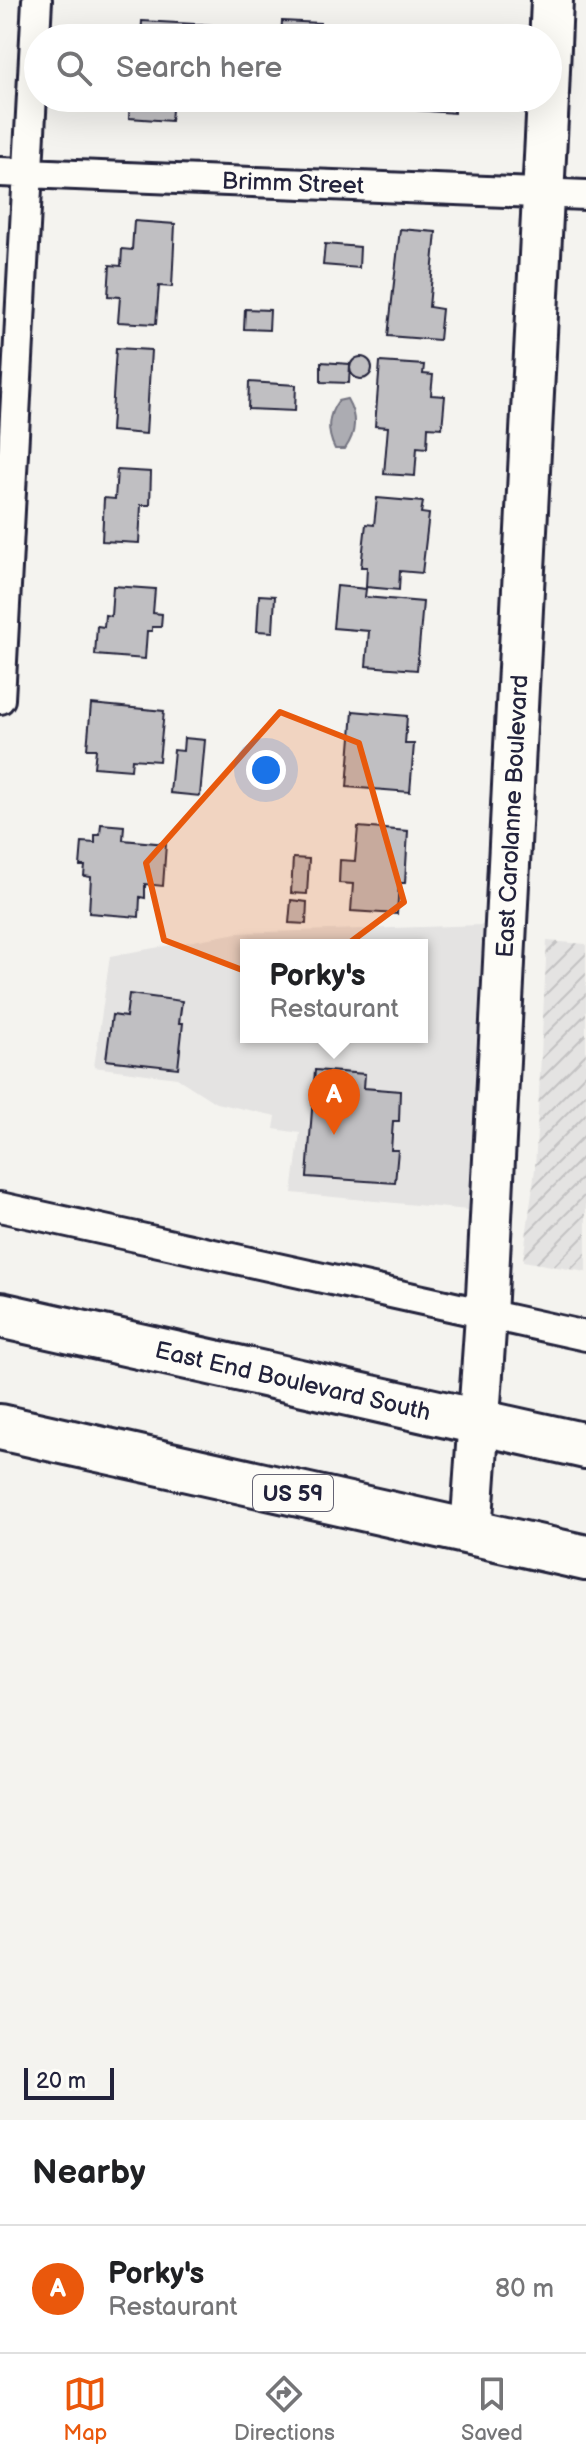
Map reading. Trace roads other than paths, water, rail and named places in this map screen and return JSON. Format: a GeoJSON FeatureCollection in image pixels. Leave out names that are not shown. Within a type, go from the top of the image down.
{"type":"FeatureCollection","features":[{"type":"Feature","properties":{"kind":"highway","name":"East End Boulevard South"},"geometry":{"type":"LineString","coordinates":[[0,1315],[586,1446]]}},
{"type":"Feature","properties":{"kind":"highway","name":"US 59"},"geometry":{"type":"LineString","coordinates":[[0,1427],[586,1558]]}},
{"type":"Feature","properties":{"kind":"street"},"geometry":{"type":"LineString","coordinates":[[34,24],[37,0]]}},
{"type":"Feature","properties":{"kind":"street","name":"East Carolanne Boulevard"},"geometry":{"type":"LineString","coordinates":[[551,24],[552,0]]}},
{"type":"Feature","properties":{"kind":"street"},"geometry":{"type":"LineString","coordinates":[[0,699],[14,173],[24,98]]}},
{"type":"Feature","properties":{"kind":"street","name":"East Carolanne Boulevard"},"geometry":{"type":"LineString","coordinates":[[471,1533],[486,1316],[547,112]]}},
{"type":"Feature","properties":{"kind":"street","name":"Brimm Street"},"geometry":{"type":"LineString","coordinates":[[14,173],[586,195]]}},
{"type":"Feature","properties":{"kind":"street"},"geometry":{"type":"LineString","coordinates":[[0,1207],[586,1336]]}},
{"type":"Feature","properties":{"kind":"place","name":"Porky's"},"geometry":{"type":"Point","coordinates":[334,1135]}}]}
